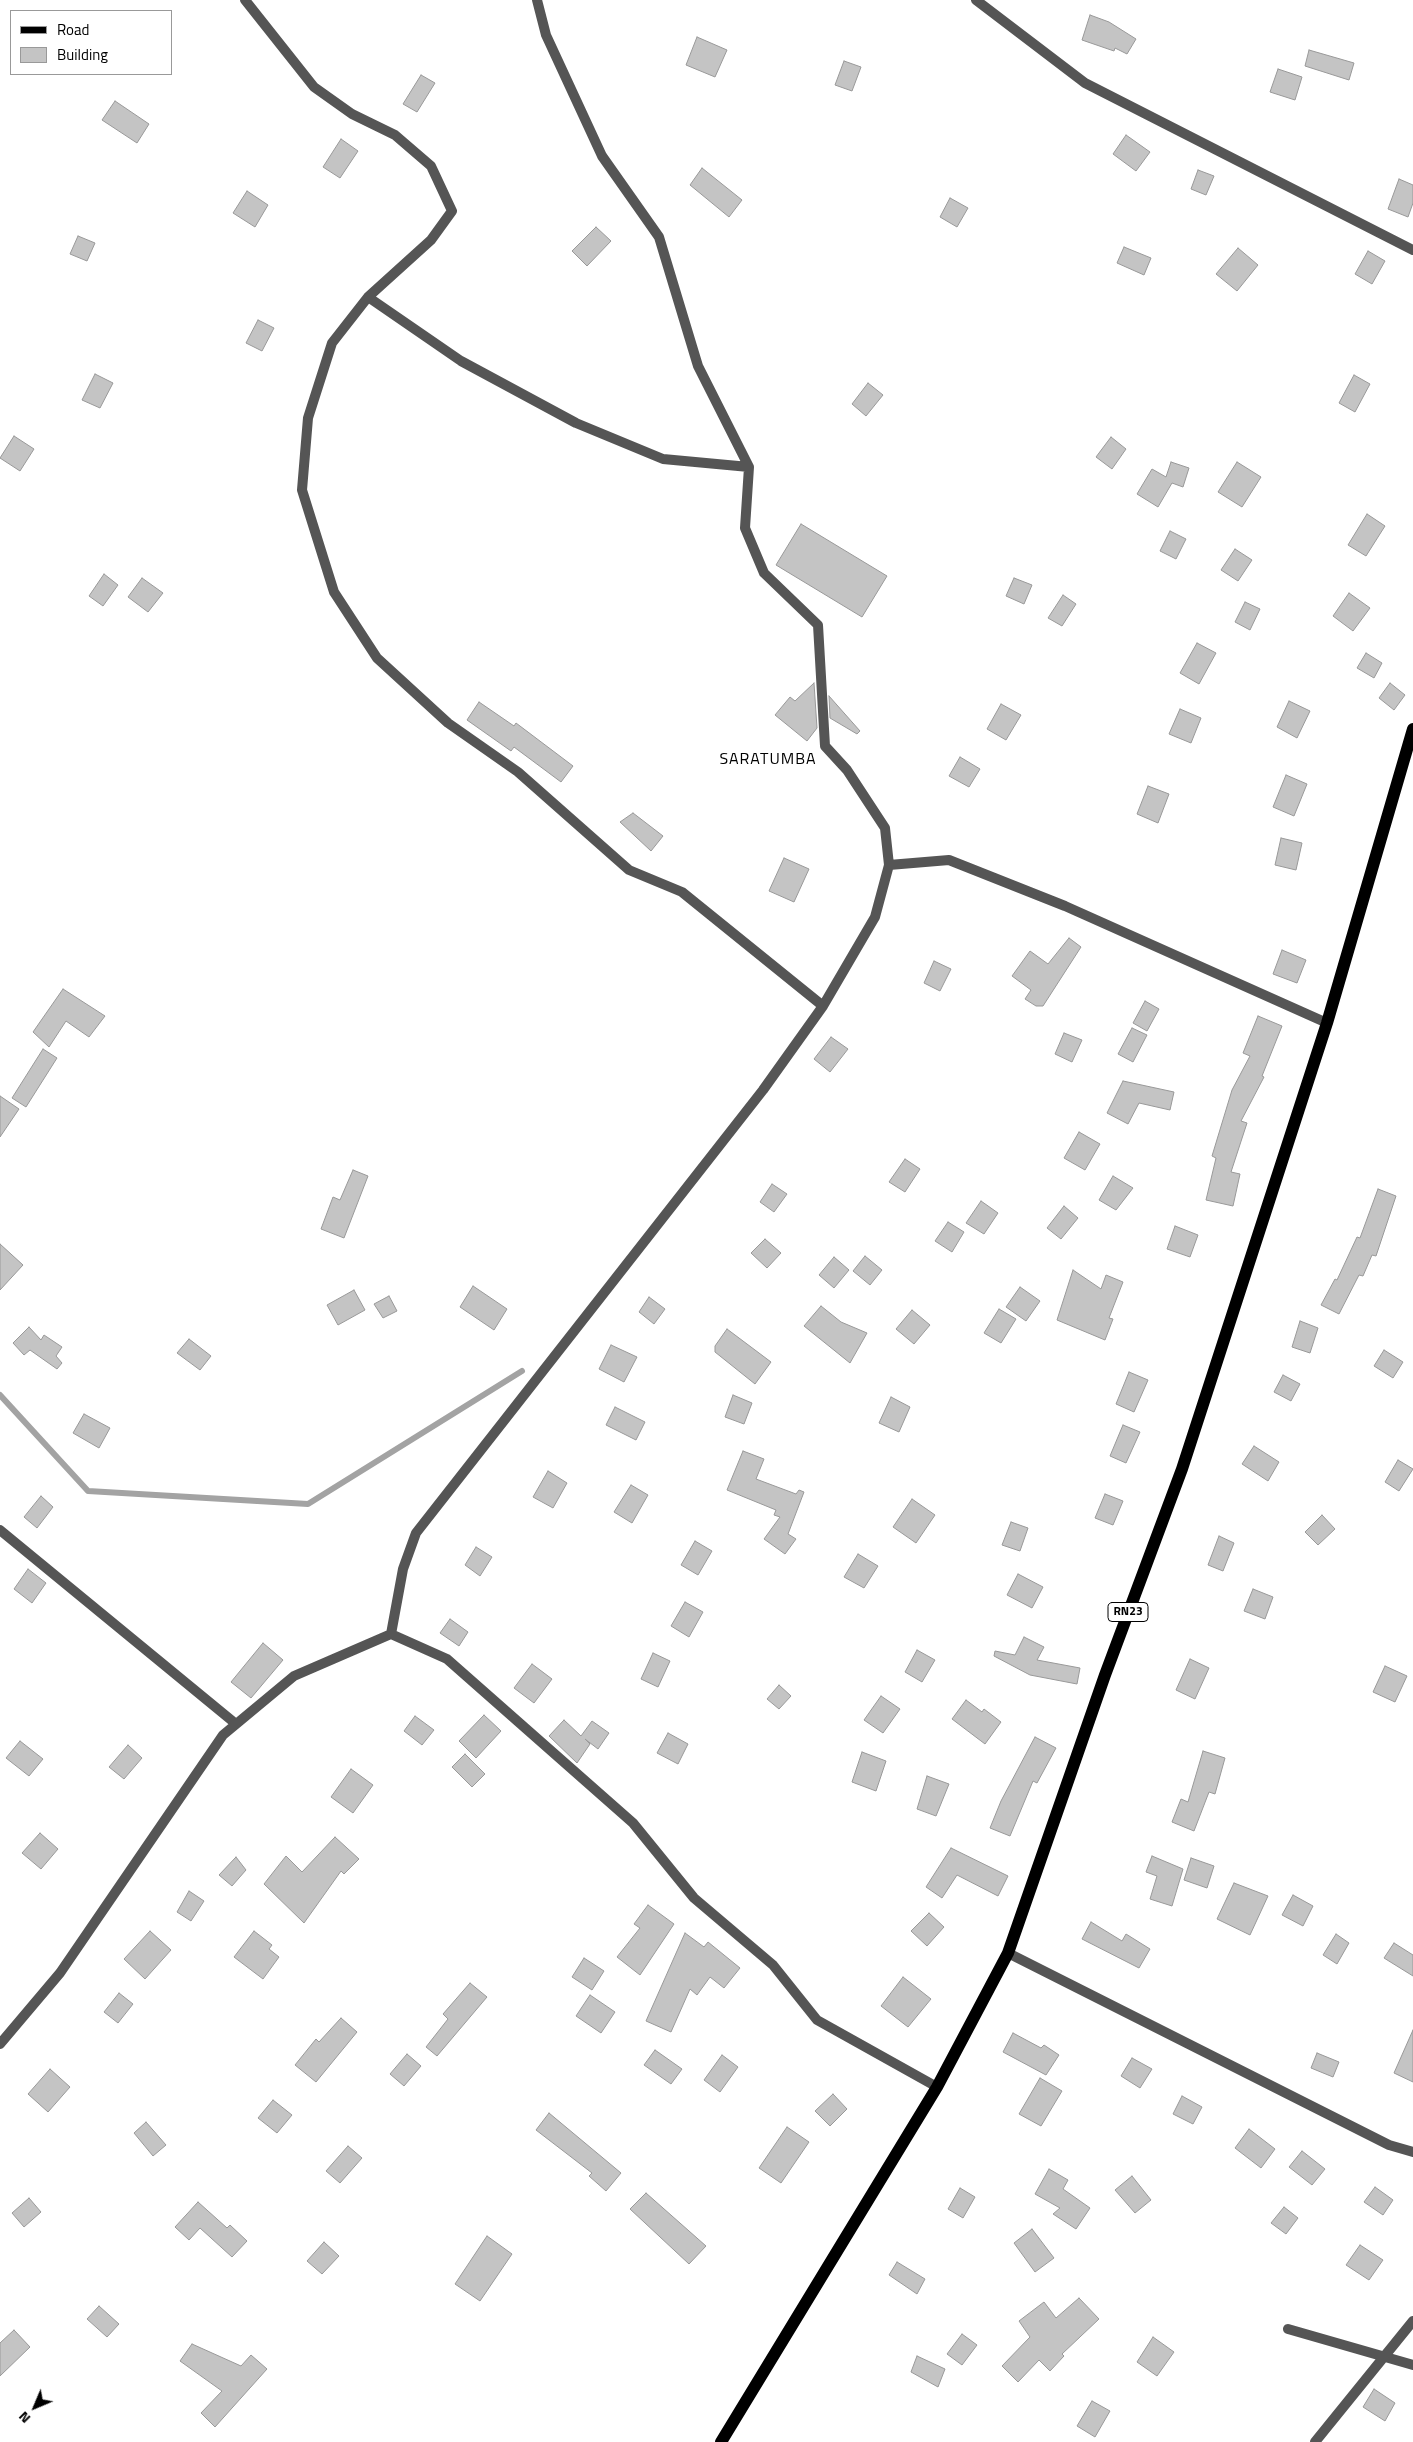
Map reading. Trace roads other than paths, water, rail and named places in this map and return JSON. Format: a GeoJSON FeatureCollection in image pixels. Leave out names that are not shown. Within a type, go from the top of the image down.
{"type":"FeatureCollection","features":[{"type":"Feature","properties":{"kind":"main road","name":"RN23"},"geometry":{"type":"LineString","coordinates":[[722,2442],[937,2087],[1008,1953],[1105,1675],[1182,1469],[1327,1023],[1413,729]]}},
{"type":"Feature","properties":{"kind":"street"},"geometry":{"type":"LineString","coordinates":[[245,0],[314,87],[352,114],[395,135],[431,166],[452,211],[431,240],[368,297],[332,343],[308,418],[302,490],[334,592],[377,658],[448,723],[518,772],[629,870],[682,892],[823,1006]]}},
{"type":"Feature","properties":{"kind":"street"},"geometry":{"type":"LineString","coordinates":[[391,1634],[403,1569],[416,1533],[763,1090],[823,1006],[875,917],[889,865],[885,828],[847,770],[825,746],[818,625],[764,573],[745,528],[749,467],[698,366],[659,237],[602,156],[546,34],[537,0]]}},
{"type":"Feature","properties":{"kind":"street"},"geometry":{"type":"LineString","coordinates":[[976,0],[1085,83],[1413,250]]}},
{"type":"Feature","properties":{"kind":"street"},"geometry":{"type":"LineString","coordinates":[[368,297],[461,361],[576,422],[663,459],[749,467]]}},
{"type":"Feature","properties":{"kind":"street"},"geometry":{"type":"LineString","coordinates":[[889,865],[949,860],[1065,906],[1327,1023]]}},
{"type":"Feature","properties":{"kind":"street"},"geometry":{"type":"LineString","coordinates":[[0,1530],[236,1724]]}},
{"type":"Feature","properties":{"kind":"street"},"geometry":{"type":"LineString","coordinates":[[0,2044],[60,1973],[223,1735],[294,1676],[391,1634],[447,1659],[633,1823],[694,1898],[773,1966],[817,2020],[937,2087]]}},
{"type":"Feature","properties":{"kind":"street"},"geometry":{"type":"LineString","coordinates":[[1008,1953],[1389,2145],[1413,2152]]}},
{"type":"Feature","properties":{"kind":"street"},"geometry":{"type":"LineString","coordinates":[[1315,2442],[1413,2322]]}},
{"type":"Feature","properties":{"kind":"street"},"geometry":{"type":"LineString","coordinates":[[1288,2329],[1383,2358],[1413,2365]]}},
{"type":"Feature","properties":{"kind":"waterway"},"geometry":{"type":"LineString","coordinates":[[0,1395],[88,1491],[308,1504],[522,1371]]}},
{"type":"Feature","properties":{"kind":"district","name":"SARATUMBA"},"geometry":{"type":"Point","coordinates":[768,760]}}]}
